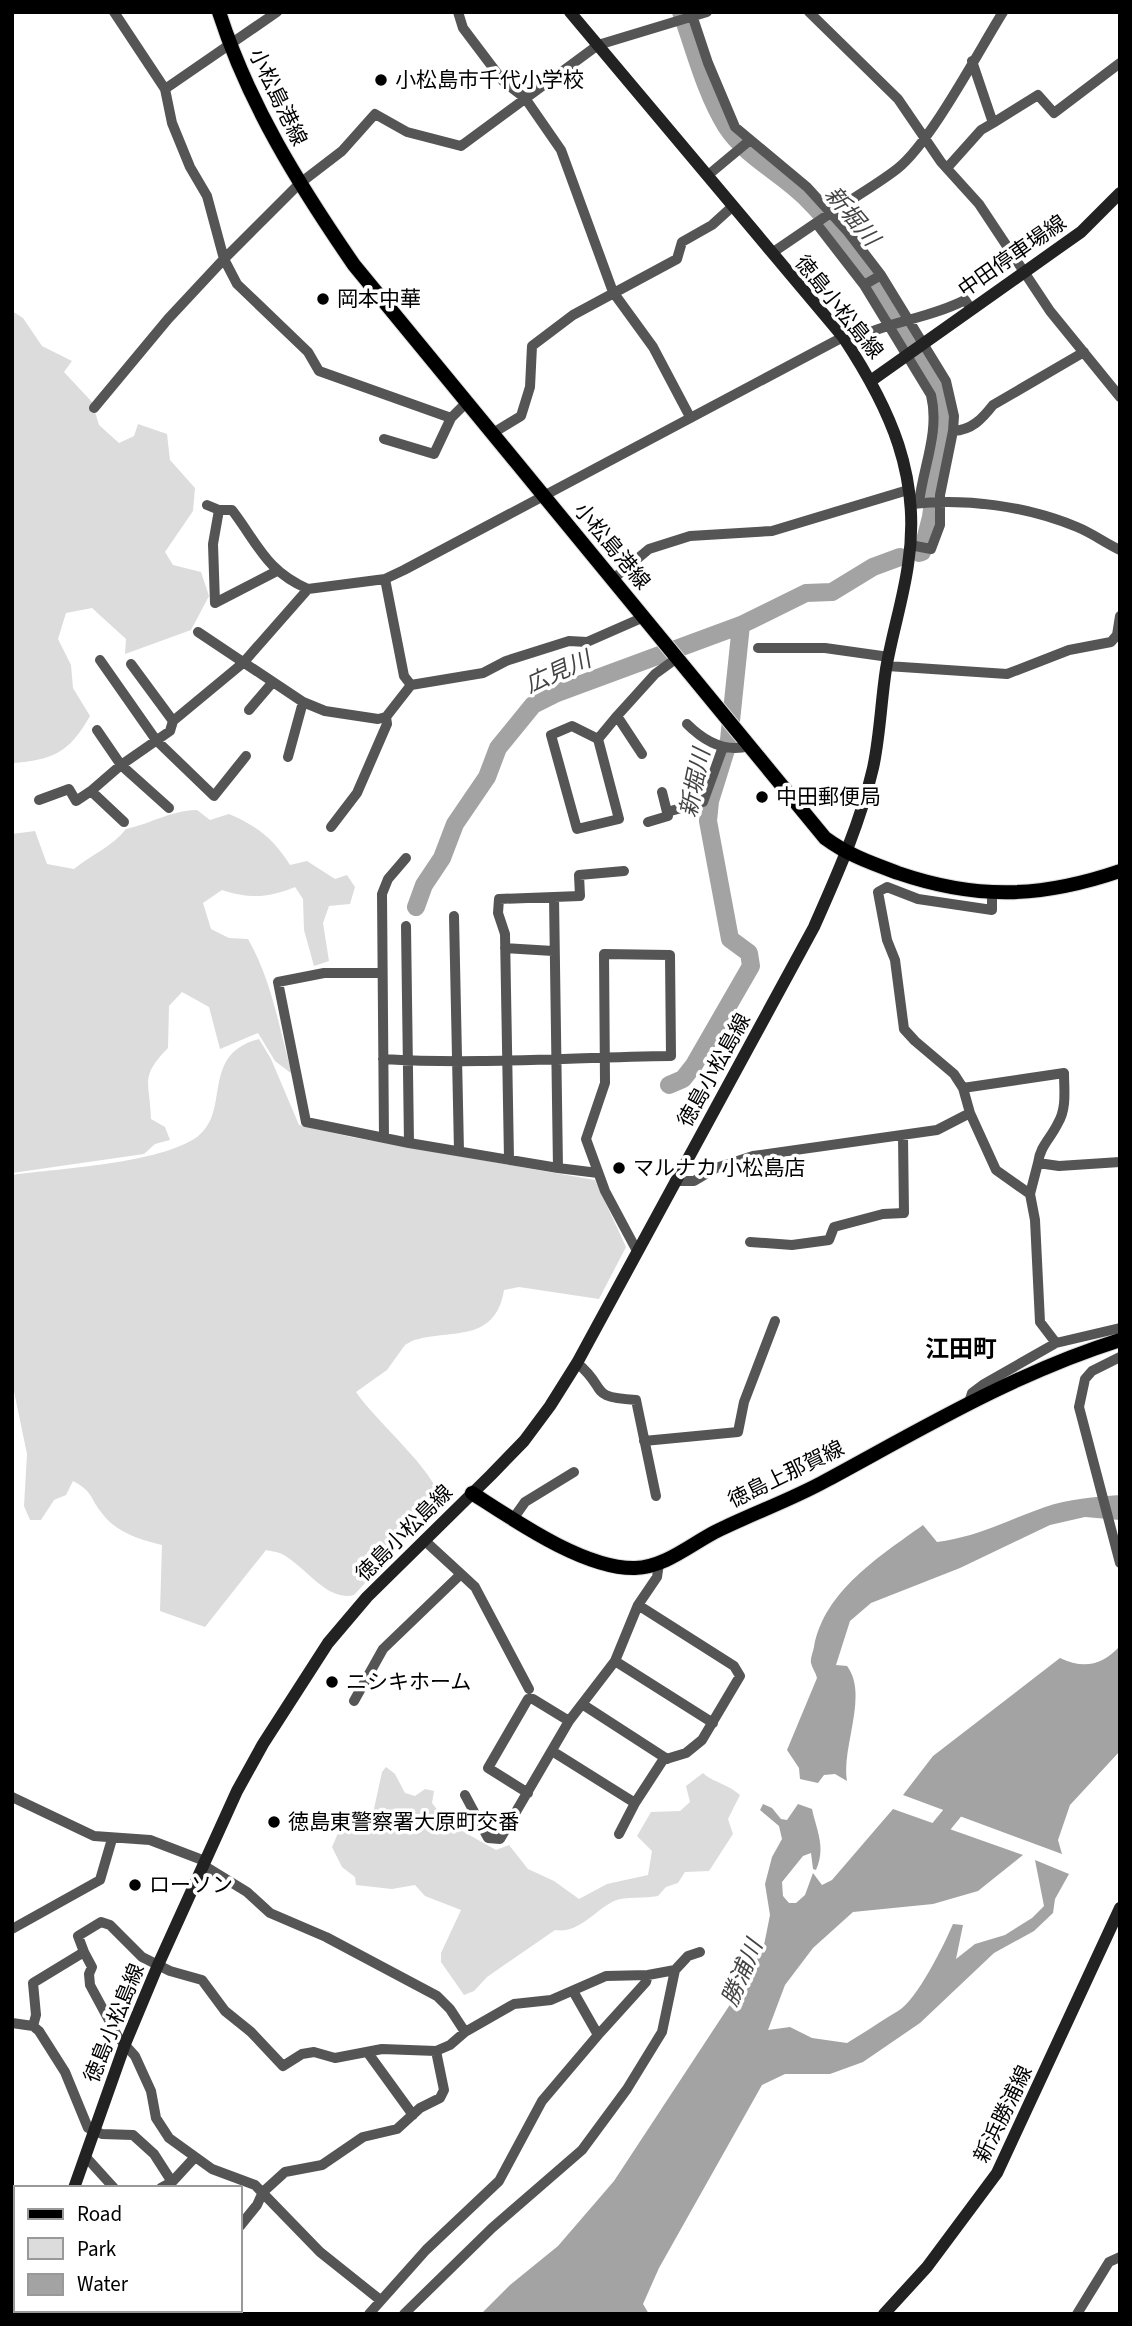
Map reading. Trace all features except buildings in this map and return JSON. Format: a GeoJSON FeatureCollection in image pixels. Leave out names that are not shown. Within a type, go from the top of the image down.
{"type":"FeatureCollection","features":[{"type":"Feature","properties":{"kind":"main road","name":"小松島港線"},"geometry":{"type":"LineString","coordinates":[[219,12],[252,98],[299,184],[354,265],[825,838],[847,854],[925,882],[992,894],[1030,893],[1080,885],[1120,871]]}},
{"type":"Feature","properties":{"kind":"main road","name":"徳島小松島線"},"geometry":{"type":"LineString","coordinates":[[75,2186],[125,2043],[237,1791],[294,1692],[328,1643],[367,1597],[524,1441],[577,1363],[814,927],[847,854],[873,766],[888,662],[919,547],[917,504],[908,490],[894,426],[872,380],[845,340],[570,12]]}},
{"type":"Feature","properties":{"kind":"main road","name":"中田停車場線"},"geometry":{"type":"LineString","coordinates":[[872,380],[1081,232],[1120,193]]}},
{"type":"Feature","properties":{"kind":"main road","name":"徳島上那賀線"},"geometry":{"type":"LineString","coordinates":[[472,1493],[513,1519],[602,1563],[634,1568],[659,1563],[719,1530],[825,1482],[969,1403],[1059,1361],[1120,1340]]}},
{"type":"Feature","properties":{"kind":"main road","name":"新浜勝浦線"},"geometry":{"type":"LineString","coordinates":[[884,2314],[927,2267],[997,2173],[1120,1908]]}},
{"type":"Feature","properties":{"kind":"street"},"geometry":{"type":"LineString","coordinates":[[114,12],[165,89],[172,123],[190,167],[207,196],[225,258],[237,284],[307,352],[319,371],[451,418]]}},
{"type":"Feature","properties":{"kind":"street"},"geometry":{"type":"LineString","coordinates":[[165,89],[277,12]]}},
{"type":"Feature","properties":{"kind":"street"},"geometry":{"type":"LineString","coordinates":[[458,12],[463,28],[503,81],[525,98],[561,150],[613,292],[653,347],[690,417]]}},
{"type":"Feature","properties":{"kind":"street"},"geometry":{"type":"LineString","coordinates":[[94,408],[168,319],[225,258],[299,184],[342,151],[375,114],[407,132],[461,146],[598,45],[707,12]]}},
{"type":"Feature","properties":{"kind":"street"},"geometry":{"type":"LineString","coordinates":[[809,12],[898,99],[947,168],[979,204],[1023,272],[1120,397]]}},
{"type":"Feature","properties":{"kind":"street"},"geometry":{"type":"LineString","coordinates":[[772,253],[897,169],[924,137],[1003,12]]}},
{"type":"Feature","properties":{"kind":"street"},"geometry":{"type":"LineString","coordinates":[[691,16],[726,109],[736,127],[748,142],[807,187],[823,218],[873,280],[915,348],[951,392],[953,431],[938,503],[938,535],[931,549],[919,547]]}},
{"type":"Feature","properties":{"kind":"street"},"geometry":{"type":"LineString","coordinates":[[972,61],[993,123]]}},
{"type":"Feature","properties":{"kind":"street"},"geometry":{"type":"LineString","coordinates":[[947,168],[981,130],[1038,95],[1054,113],[1120,63]]}},
{"type":"Feature","properties":{"kind":"street"},"geometry":{"type":"LineString","coordinates":[[707,176],[748,142]]}},
{"type":"Feature","properties":{"kind":"street"},"geometry":{"type":"LineString","coordinates":[[493,433],[521,416],[530,387],[532,346],[573,315],[677,259],[682,242],[712,225],[733,206]]}},
{"type":"Feature","properties":{"kind":"street"},"geometry":{"type":"LineString","coordinates":[[823,218],[873,280],[915,348],[935,412],[917,504],[979,503],[1051,518],[1077,527],[1120,550]]}},
{"type":"Feature","properties":{"kind":"street"},"geometry":{"type":"LineString","coordinates":[[207,506],[232,510],[264,559],[277,571],[308,589],[385,579],[544,497],[690,417],[845,340],[874,328],[939,312],[965,300],[971,309]]}},
{"type":"Feature","properties":{"kind":"street"},"geometry":{"type":"LineString","coordinates":[[953,431],[964,429],[985,418],[993,405],[1084,352]]}},
{"type":"Feature","properties":{"kind":"street"},"geometry":{"type":"LineString","coordinates":[[384,439],[434,454],[451,418],[467,402]]}},
{"type":"Feature","properties":{"kind":"street"},"geometry":{"type":"LineString","coordinates":[[613,579],[649,549],[690,536],[772,531],[908,490]]}},
{"type":"Feature","properties":{"kind":"street"},"geometry":{"type":"LineString","coordinates":[[219,510],[213,544],[215,603],[277,571]]}},
{"type":"Feature","properties":{"kind":"street"},"geometry":{"type":"LineString","coordinates":[[385,579],[404,676],[411,685]]}},
{"type":"Feature","properties":{"kind":"street"},"geometry":{"type":"LineString","coordinates":[[39,800],[69,789],[76,801],[170,731],[173,721],[243,663],[308,589]]}},
{"type":"Feature","properties":{"kind":"street"},"geometry":{"type":"LineString","coordinates":[[758,648],[825,648],[888,662],[1007,674],[1069,650],[1111,642],[1117,635],[1120,616]]}},
{"type":"Feature","properties":{"kind":"street"},"geometry":{"type":"LineString","coordinates":[[198,632],[303,702],[325,711],[378,719],[386,717],[411,685],[483,673],[506,661],[569,641],[587,642],[644,617]]}},
{"type":"Feature","properties":{"kind":"street"},"geometry":{"type":"LineString","coordinates":[[598,739],[674,653]]}},
{"type":"Feature","properties":{"kind":"street"},"geometry":{"type":"LineString","coordinates":[[100,660],[156,740],[214,796],[246,756]]}},
{"type":"Feature","properties":{"kind":"street"},"geometry":{"type":"LineString","coordinates":[[131,664],[173,721]]}},
{"type":"Feature","properties":{"kind":"street"},"geometry":{"type":"LineString","coordinates":[[249,710],[272,683]]}},
{"type":"Feature","properties":{"kind":"street"},"geometry":{"type":"LineString","coordinates":[[288,757],[303,702]]}},
{"type":"Feature","properties":{"kind":"street"},"geometry":{"type":"LineString","coordinates":[[617,716],[635,738],[642,754]]}},
{"type":"Feature","properties":{"kind":"street"},"geometry":{"type":"LineString","coordinates":[[331,827],[357,793],[387,724],[386,717]]}},
{"type":"Feature","properties":{"kind":"street"},"geometry":{"type":"LineString","coordinates":[[687,724],[705,738],[723,747],[737,749],[749,746]]}},
{"type":"Feature","properties":{"kind":"street"},"geometry":{"type":"LineString","coordinates":[[572,726],[598,739],[619,818],[576,829],[551,734],[572,726]]}},
{"type":"Feature","properties":{"kind":"street"},"geometry":{"type":"LineString","coordinates":[[97,730],[121,765],[169,808]]}},
{"type":"Feature","properties":{"kind":"street"},"geometry":{"type":"LineString","coordinates":[[667,812],[703,802],[723,747]]}},
{"type":"Feature","properties":{"kind":"street"},"geometry":{"type":"LineString","coordinates":[[91,790],[124,822]]}},
{"type":"Feature","properties":{"kind":"street"},"geometry":{"type":"LineString","coordinates":[[648,822],[668,816],[662,792]]}},
{"type":"Feature","properties":{"kind":"street"},"geometry":{"type":"LineString","coordinates":[[384,1138],[382,894],[388,879],[407,858]]}},
{"type":"Feature","properties":{"kind":"street"},"geometry":{"type":"LineString","coordinates":[[509,1159],[505,934],[498,913],[499,899],[580,896],[579,875],[624,872]]}},
{"type":"Feature","properties":{"kind":"street"},"geometry":{"type":"LineString","coordinates":[[992,894],[992,910],[918,899],[887,887],[878,892],[887,940],[895,960],[904,1029],[954,1074],[963,1088],[970,1113],[996,1170],[1030,1194]]}},
{"type":"Feature","properties":{"kind":"street"},"geometry":{"type":"LineString","coordinates":[[554,897],[558,1168]]}},
{"type":"Feature","properties":{"kind":"street"},"geometry":{"type":"LineString","coordinates":[[454,916],[459,1151]]}},
{"type":"Feature","properties":{"kind":"street"},"geometry":{"type":"LineString","coordinates":[[405,926],[409,1143]]}},
{"type":"Feature","properties":{"kind":"street"},"geometry":{"type":"LineString","coordinates":[[505,948],[553,951]]}},
{"type":"Feature","properties":{"kind":"street"},"geometry":{"type":"LineString","coordinates":[[383,1059],[458,1060],[605,1057],[671,1056],[670,955],[604,954],[605,1057],[605,1083],[586,1139],[598,1173],[637,1251]]}},
{"type":"Feature","properties":{"kind":"street"},"geometry":{"type":"LineString","coordinates":[[381,973],[324,973],[278,982],[306,1122],[409,1143],[598,1173]]}},
{"type":"Feature","properties":{"kind":"street"},"geometry":{"type":"LineString","coordinates":[[963,1088],[1065,1073],[1064,1108],[1058,1125],[1043,1145],[1030,1194],[1035,1220],[1040,1322],[1056,1343]]}},
{"type":"Feature","properties":{"kind":"street"},"geometry":{"type":"LineString","coordinates":[[675,1181],[694,1181],[716,1168],[753,1156],[937,1130],[970,1113]]}},
{"type":"Feature","properties":{"kind":"street"},"geometry":{"type":"LineString","coordinates":[[750,1242],[792,1245],[829,1240],[834,1227],[883,1214],[904,1213],[903,1136]]}},
{"type":"Feature","properties":{"kind":"street"},"geometry":{"type":"LineString","coordinates":[[1038,1163],[1059,1166],[1120,1162]]}},
{"type":"Feature","properties":{"kind":"street"},"geometry":{"type":"LineString","coordinates":[[645,1441],[738,1432],[744,1402],[775,1321]]}},
{"type":"Feature","properties":{"kind":"street"},"geometry":{"type":"LineString","coordinates":[[969,1403],[972,1393],[984,1384],[1056,1343],[1120,1328]]}},
{"type":"Feature","properties":{"kind":"street"},"geometry":{"type":"LineString","coordinates":[[1120,1357],[1092,1371],[1081,1388],[1082,1420],[1120,1563]]}},
{"type":"Feature","properties":{"kind":"street"},"geometry":{"type":"LineString","coordinates":[[577,1363],[593,1377],[599,1393],[608,1398],[636,1400],[656,1496]]}},
{"type":"Feature","properties":{"kind":"street"},"geometry":{"type":"LineString","coordinates":[[513,1519],[525,1502],[574,1472]]}},
{"type":"Feature","properties":{"kind":"street"},"geometry":{"type":"LineString","coordinates":[[424,1540],[475,1587],[529,1689]]}},
{"type":"Feature","properties":{"kind":"street"},"geometry":{"type":"LineString","coordinates":[[465,1795],[483,1830],[494,1840],[505,1835],[569,1721],[615,1661],[638,1605],[657,1577],[659,1563]]}},
{"type":"Feature","properties":{"kind":"street"},"geometry":{"type":"LineString","coordinates":[[354,1701],[383,1649],[461,1574]]}},
{"type":"Feature","properties":{"kind":"street"},"geometry":{"type":"LineString","coordinates":[[619,1834],[659,1764],[695,1748],[740,1676],[734,1666],[638,1605]]}},
{"type":"Feature","properties":{"kind":"street"},"geometry":{"type":"LineString","coordinates":[[615,1661],[713,1723]]}},
{"type":"Feature","properties":{"kind":"street"},"geometry":{"type":"LineString","coordinates":[[528,1793],[488,1768],[528,1699],[533,1699],[569,1721]]}},
{"type":"Feature","properties":{"kind":"street"},"geometry":{"type":"LineString","coordinates":[[582,1704],[667,1759]]}},
{"type":"Feature","properties":{"kind":"street"},"geometry":{"type":"LineString","coordinates":[[552,1751],[635,1803]]}},
{"type":"Feature","properties":{"kind":"street"},"geometry":{"type":"LineString","coordinates":[[12,1797],[79,1831],[112,1839],[150,1840],[204,1863],[247,1892],[270,1913],[326,1937],[437,1996],[450,2009],[465,2032]]}},
{"type":"Feature","properties":{"kind":"street"},"geometry":{"type":"LineString","coordinates":[[12,1929],[100,1880],[112,1839]]}},
{"type":"Feature","properties":{"kind":"street"},"geometry":{"type":"LineString","coordinates":[[648,1975],[646,1982],[542,2101],[499,2181],[374,2308],[263,2192],[244,2179],[220,2173],[179,2147],[160,2127],[151,2091],[135,2056],[118,2037],[90,1985],[92,1966],[78,1936],[101,1922],[110,1925],[135,1952],[158,1965],[202,1980],[225,2011],[251,2032],[283,2066],[302,2054],[314,2052],[335,2058],[394,2048],[436,2051],[514,2004],[551,2000],[606,1976],[648,1975],[675,1970]]}},
{"type":"Feature","properties":{"kind":"street"},"geometry":{"type":"LineString","coordinates":[[33,2026],[36,2015],[33,1983],[84,1952]]}},
{"type":"Feature","properties":{"kind":"street"},"geometry":{"type":"LineString","coordinates":[[404,2314],[492,2228],[582,2150],[627,2089],[662,2032],[675,1970],[688,1956],[700,1952]]}},
{"type":"Feature","properties":{"kind":"street"},"geometry":{"type":"LineString","coordinates":[[573,1991],[598,2035]]}},
{"type":"Feature","properties":{"kind":"street"},"geometry":{"type":"LineString","coordinates":[[12,2023],[33,2026],[65,2072],[84,2122],[93,2131],[133,2135],[154,2154],[172,2182]]}},
{"type":"Feature","properties":{"kind":"street"},"geometry":{"type":"LineString","coordinates":[[242,2223],[257,2205],[263,2192],[289,2169],[322,2165],[363,2137],[397,2129],[442,2095],[436,2051]]}},
{"type":"Feature","properties":{"kind":"street"},"geometry":{"type":"LineString","coordinates":[[368,2053],[413,2115]]}},
{"type":"Feature","properties":{"kind":"street"},"geometry":{"type":"LineString","coordinates":[[85,2156],[112,2186]]}},
{"type":"Feature","properties":{"kind":"street"},"geometry":{"type":"LineString","coordinates":[[165,2186],[172,2182],[195,2157]]}},
{"type":"Feature","properties":{"kind":"street"},"geometry":{"type":"LineString","coordinates":[[1077,2314],[1108,2262],[1120,2256]]}},
{"type":"Feature","properties":{"kind":"green space"},"geometry":{"type":"Polygon","coordinates":[[[12,311],[23,318],[42,346],[72,361],[64,372],[92,402],[99,425],[119,443],[134,436],[138,424],[167,434],[170,460],[195,488],[193,511],[165,552],[173,565],[201,572],[209,596],[191,630],[125,654],[126,639],[92,608],[66,613],[58,639],[71,665],[73,688],[90,716],[75,739],[58,752],[39,760],[12,763],[12,311]]]}},
{"type":"Feature","properties":{"kind":"green space"},"geometry":{"type":"Polygon","coordinates":[[[197,810],[210,820],[229,814],[271,841],[290,865],[307,861],[335,879],[347,875],[355,887],[350,904],[329,906],[323,923],[329,961],[314,966],[304,930],[303,899],[295,887],[259,896],[222,890],[203,903],[211,929],[229,938],[248,939],[269,988],[292,1074],[275,1061],[258,1033],[220,1049],[209,1007],[182,992],[169,1006],[168,1048],[153,1066],[148,1080],[151,1119],[165,1127],[170,1140],[155,1144],[144,1154],[12,1173],[12,834],[35,831],[47,864],[74,869],[114,841],[126,829],[197,810]]]}},
{"type":"Feature","properties":{"kind":"green space"},"geometry":{"type":"Polygon","coordinates":[[[259,1039],[271,1059],[299,1125],[351,1137],[595,1180],[626,1247],[599,1299],[519,1287],[504,1290],[499,1307],[481,1327],[412,1341],[405,1345],[387,1370],[356,1392],[428,1475],[441,1501],[354,1595],[344,1596],[325,1588],[291,1559],[266,1550],[205,1627],[160,1611],[162,1545],[137,1537],[114,1525],[79,1485],[73,1481],[66,1495],[54,1500],[41,1520],[30,1520],[24,1506],[27,1454],[12,1382],[12,1175],[134,1159],[180,1146],[197,1137],[207,1126],[213,1113],[222,1070],[229,1057],[241,1047],[259,1039]]]}},
{"type":"Feature","properties":{"kind":"green space"},"geometry":{"type":"Polygon","coordinates":[[[386,1767],[395,1774],[405,1793],[415,1796],[425,1789],[434,1791],[432,1803],[448,1823],[496,1850],[509,1845],[528,1869],[554,1881],[579,1899],[607,1884],[648,1875],[652,1851],[637,1836],[651,1812],[680,1811],[690,1802],[686,1786],[703,1773],[740,1795],[728,1819],[733,1834],[709,1871],[685,1872],[678,1883],[666,1887],[658,1896],[619,1899],[579,1925],[555,1930],[487,1977],[474,1991],[464,1995],[441,1962],[441,1953],[461,1910],[425,1896],[415,1885],[392,1889],[356,1885],[355,1877],[342,1867],[332,1847],[338,1833],[355,1828],[372,1818],[382,1772],[386,1767]]]}},
{"type":"Feature","properties":{"kind":"water"},"geometry":{"type":"Polygon","coordinates":[[[1120,1495],[1120,1520],[1085,1517],[1050,1525],[960,1568],[871,1603],[850,1621],[836,1665],[847,1666],[855,1691],[846,1767],[847,1781],[835,1774],[824,1775],[818,1783],[800,1779],[799,1768],[787,1750],[817,1678],[811,1661],[820,1627],[842,1592],[872,1562],[923,1525],[937,1542],[952,1540],[1054,1504],[1120,1495]]]}},
{"type":"Feature","properties":{"kind":"water"},"geometry":{"type":"Polygon","coordinates":[[[1120,1646],[1120,1751],[1070,1805],[1058,1840],[1062,1854],[903,1795],[933,1756],[1060,1658],[1077,1664],[1092,1664],[1106,1658],[1120,1646]]]}},
{"type":"Feature","properties":{"kind":"water"},"geometry":{"type":"Polygon","coordinates":[[[763,1804],[772,1808],[781,1819],[787,1820],[798,1804],[812,1809],[820,1840],[819,1862],[816,1870],[813,1869],[811,1853],[803,1856],[782,1882],[783,1896],[789,1903],[796,1903],[805,1895],[813,1873],[822,1885],[832,1880],[893,1809],[1023,1855],[978,1891],[933,1904],[853,1912],[813,1948],[785,1985],[768,2030],[790,2027],[812,2038],[847,2043],[905,2005],[929,1971],[953,1924],[963,1925],[956,1959],[975,1944],[1005,1935],[1032,1918],[1044,1906],[1035,1860],[1069,1874],[1055,1899],[1053,1913],[1034,1931],[994,1953],[920,2023],[863,2062],[830,2074],[785,2074],[762,2085],[659,2268],[643,2304],[649,2314],[481,2314],[510,2285],[558,2246],[614,2181],[733,2000],[764,1945],[770,1915],[765,1884],[772,1857],[782,1839],[779,1826],[760,1810],[763,1804]]]}},
{"type":"Feature","properties":{"kind":"waterway","name":"新堀川"},"geometry":{"type":"LineString","coordinates":[[681,12],[706,85],[726,126],[743,147],[805,197],[861,262],[937,384],[944,405],[942,430],[931,517],[922,552],[919,553]]}},
{"type":"Feature","properties":{"kind":"waterway","name":"広見川"},"geometry":{"type":"LineString","coordinates":[[416,907],[424,885],[442,858],[455,824],[487,777],[498,748],[533,705],[557,693],[741,625],[806,593],[832,592],[873,567],[900,557]]}},
{"type":"Feature","properties":{"kind":"waterway","name":"新堀川"},"geometry":{"type":"LineString","coordinates":[[669,1085],[683,1079],[694,1065],[751,966],[749,953],[730,939],[708,821],[710,801],[729,740],[741,625]]}},
{"type":"Feature","properties":{"kind":"waterway","name":"勝浦川"},"geometry":{"type":"LineString","coordinates":[[927,1844],[967,1795]]}},
{"type":"Feature","properties":{"kind":"place","name":"小松島市千代小学校"},"geometry":{"type":"Point","coordinates":[381,80]}},
{"type":"Feature","properties":{"kind":"place","name":"岡本中華"},"geometry":{"type":"Point","coordinates":[323,299]}},
{"type":"Feature","properties":{"kind":"place","name":"中田郵便局"},"geometry":{"type":"Point","coordinates":[762,797]}},
{"type":"Feature","properties":{"kind":"place","name":"マルナカ 小松島店"},"geometry":{"type":"Point","coordinates":[619,1168]}},
{"type":"Feature","properties":{"kind":"place","name":"ニシキホーム"},"geometry":{"type":"Point","coordinates":[332,1682]}},
{"type":"Feature","properties":{"kind":"place","name":"徳島東警察署大原町交番"},"geometry":{"type":"Point","coordinates":[274,1822]}},
{"type":"Feature","properties":{"kind":"place","name":"ローソン"},"geometry":{"type":"Point","coordinates":[135,1885]}},
{"type":"Feature","properties":{"kind":"district","name":"江田町"},"geometry":{"type":"Point","coordinates":[961,1349]}}]}
